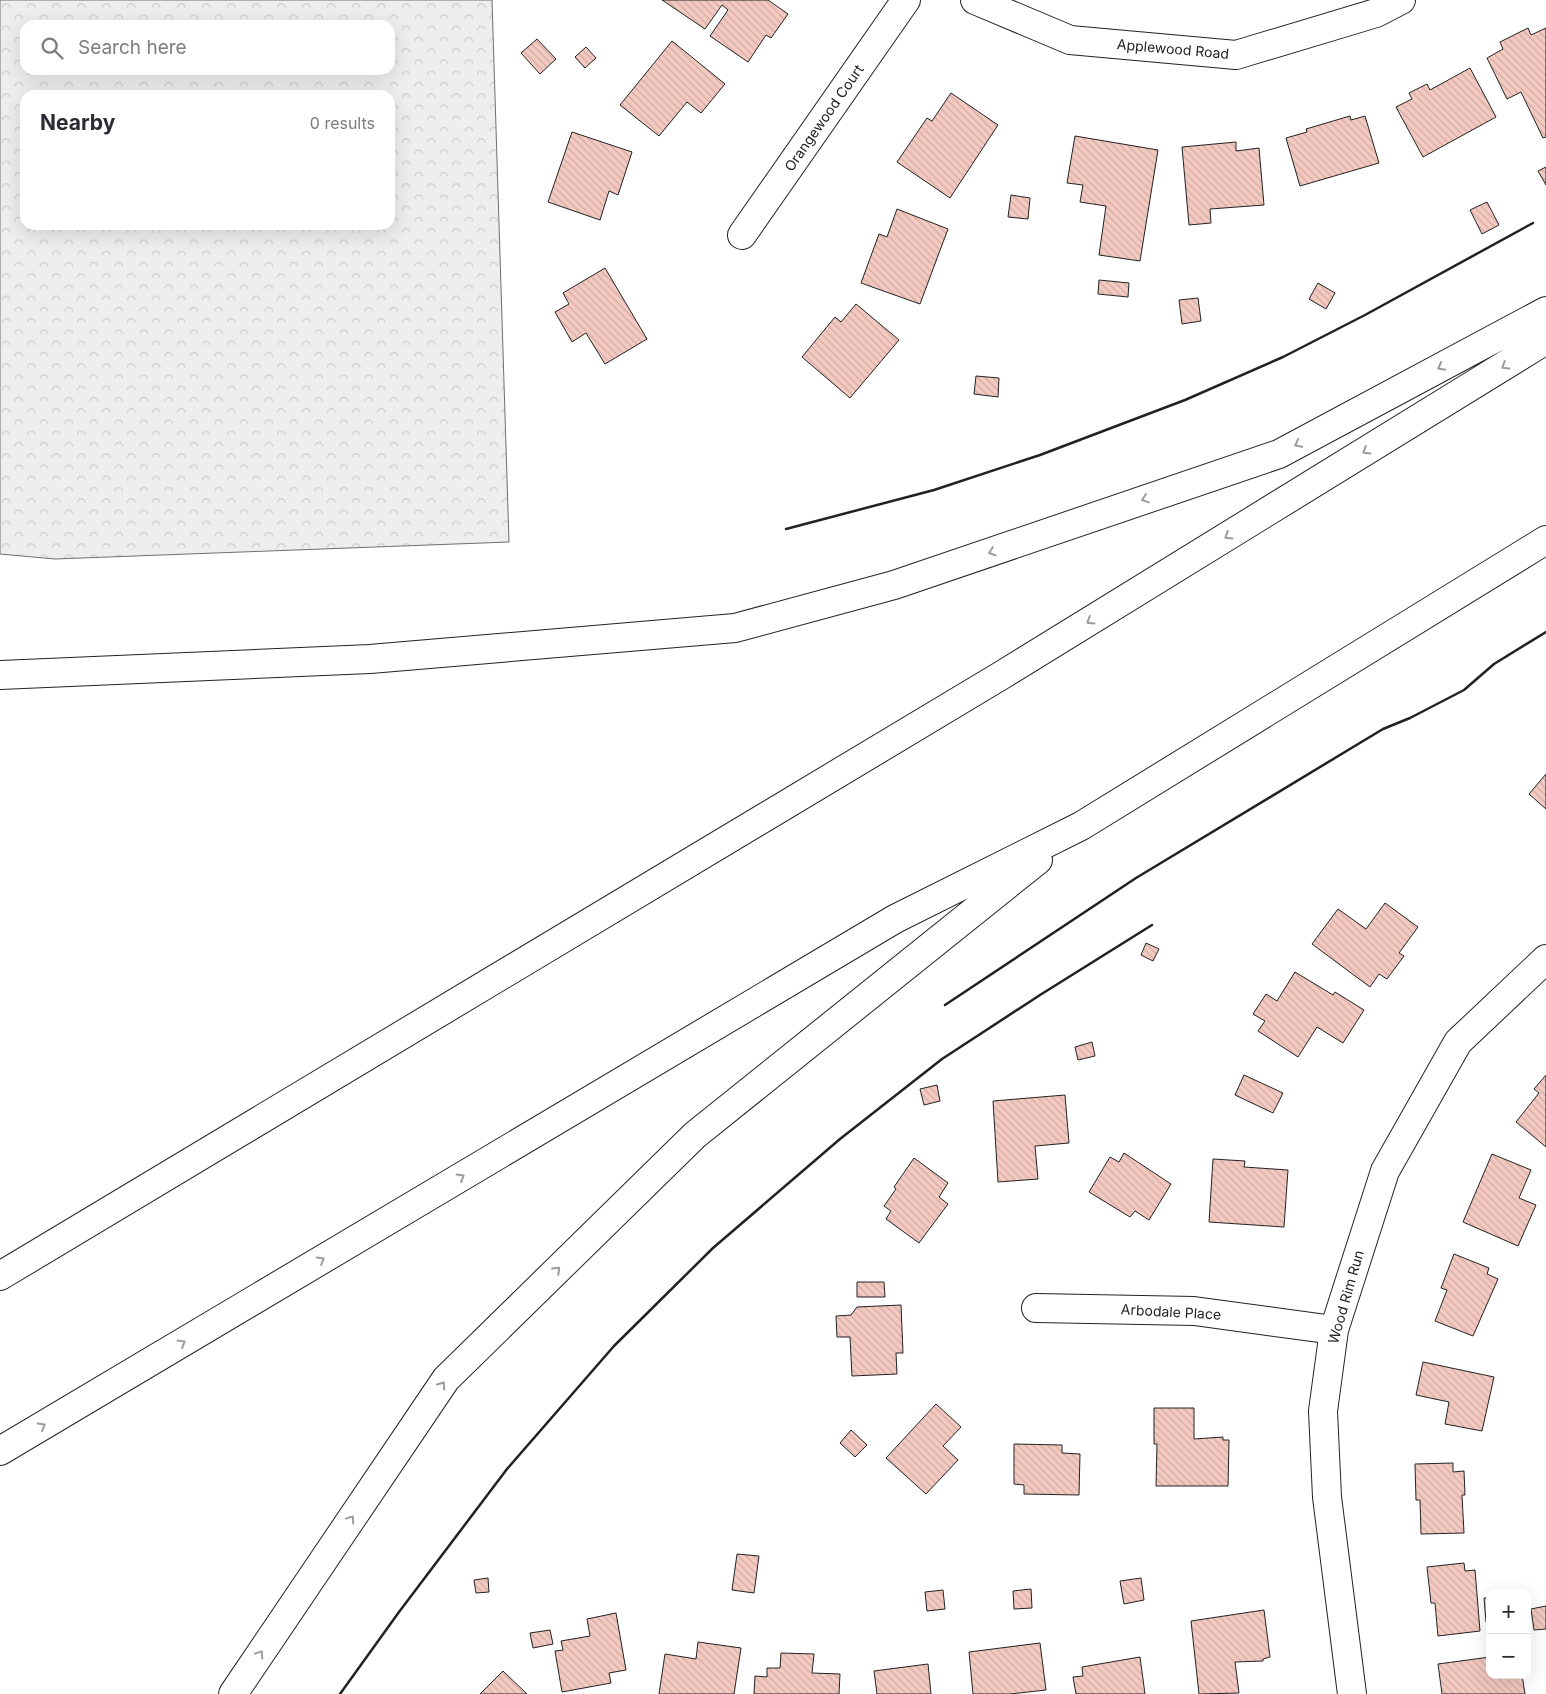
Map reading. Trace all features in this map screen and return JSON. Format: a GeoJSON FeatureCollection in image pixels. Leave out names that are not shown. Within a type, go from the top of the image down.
{"type":"FeatureCollection","features":[{"type":"Feature","properties":{"kind":"main road","name":"Orangewood Court"},"geometry":{"type":"LineString","coordinates":[[742,235],[906,0]]}},
{"type":"Feature","properties":{"kind":"main road","name":"Applewood Road"},"geometry":{"type":"LineString","coordinates":[[975,0],[1070,40],[1236,55],[1376,13],[1401,0]]}},
{"type":"Feature","properties":{"kind":"main road"},"geometry":{"type":"LineString","coordinates":[[0,674],[188,668],[370,659],[735,628],[894,585],[1279,454],[1546,311]]}},
{"type":"Feature","properties":{"kind":"main road"},"geometry":{"type":"LineString","coordinates":[[0,1276],[1002,675],[1546,340]]}},
{"type":"Feature","properties":{"kind":"main road"},"geometry":{"type":"LineString","coordinates":[[0,1451],[895,919],[1081,826],[1546,540]]}},
{"type":"Feature","properties":{"kind":"main road"},"geometry":{"type":"LineString","coordinates":[[0,655],[188,668]]}},
{"type":"Feature","properties":{"kind":"main road"},"geometry":{"type":"LineString","coordinates":[[233,1694],[446,1379],[695,1135],[1081,826]]}},
{"type":"Feature","properties":{"kind":"main road","name":"Wood Rim Run"},"geometry":{"type":"LineString","coordinates":[[1352,1694],[1326,1487],[1323,1411],[1334,1330],[1384,1171],[1453,1050],[1458,1042],[1546,959]]}},
{"type":"Feature","properties":{"kind":"main road","name":"Arbodale Place"},"geometry":{"type":"LineString","coordinates":[[1036,1308],[1194,1311],[1334,1330]]}},
{"type":"Feature","properties":{"kind":"green space"},"geometry":{"type":"Polygon","coordinates":[[[0,0],[492,0],[509,542],[55,559],[0,554],[0,0]]]}},
{"type":"Feature","properties":{"kind":"building"},"geometry":{"type":"Polygon","coordinates":[[[662,0],[768,0],[788,14],[771,38],[766,35],[748,62],[710,36],[728,10],[722,5],[705,29],[662,0]]]}},
{"type":"Feature","properties":{"kind":"building"},"geometry":{"type":"Polygon","coordinates":[[[1528,28],[1531,35],[1546,28],[1546,137],[1543,138],[1521,92],[1507,99],[1487,58],[1503,49],[1500,42],[1528,28]]]}},
{"type":"Feature","properties":{"kind":"building"},"geometry":{"type":"Polygon","coordinates":[[[537,39],[556,59],[540,74],[521,53],[537,39]]]}},
{"type":"Feature","properties":{"kind":"building"},"geometry":{"type":"Polygon","coordinates":[[[672,41],[725,84],[701,113],[687,102],[659,136],[620,105],[672,41]]]}},
{"type":"Feature","properties":{"kind":"building"},"geometry":{"type":"Polygon","coordinates":[[[586,47],[596,58],[585,68],[575,57],[586,47]]]}},
{"type":"Feature","properties":{"kind":"building"},"geometry":{"type":"Polygon","coordinates":[[[1470,68],[1496,117],[1423,157],[1396,107],[1412,99],[1409,93],[1427,84],[1430,90],[1470,68]]]}},
{"type":"Feature","properties":{"kind":"building"},"geometry":{"type":"Polygon","coordinates":[[[951,93],[998,125],[950,198],[897,162],[927,118],[932,121],[951,93]]]}},
{"type":"Feature","properties":{"kind":"building"},"geometry":{"type":"Polygon","coordinates":[[[1350,116],[1351,120],[1365,116],[1379,163],[1300,186],[1286,138],[1307,132],[1306,129],[1350,116]]]}},
{"type":"Feature","properties":{"kind":"building"},"geometry":{"type":"Polygon","coordinates":[[[572,132],[632,152],[618,195],[609,191],[600,220],[548,202],[572,132]]]}},
{"type":"Feature","properties":{"kind":"building"},"geometry":{"type":"Polygon","coordinates":[[[1075,136],[1158,150],[1140,261],[1099,255],[1106,206],[1080,202],[1083,185],[1067,183],[1075,136]]]}},
{"type":"Feature","properties":{"kind":"building"},"geometry":{"type":"Polygon","coordinates":[[[1236,142],[1236,151],[1259,148],[1264,205],[1210,209],[1211,223],[1189,225],[1182,147],[1236,142]]]}},
{"type":"Feature","properties":{"kind":"building"},"geometry":{"type":"Polygon","coordinates":[[[1546,167],[1546,185],[1538,171],[1546,167]]]}},
{"type":"Feature","properties":{"kind":"building"},"geometry":{"type":"Polygon","coordinates":[[[1011,195],[1030,198],[1028,219],[1008,217],[1011,195]]]}},
{"type":"Feature","properties":{"kind":"building"},"geometry":{"type":"Polygon","coordinates":[[[1487,202],[1499,225],[1482,234],[1470,210],[1487,202]]]}},
{"type":"Feature","properties":{"kind":"building"},"geometry":{"type":"Polygon","coordinates":[[[897,209],[948,229],[920,304],[861,283],[879,234],[887,237],[897,209]]]}},
{"type":"Feature","properties":{"kind":"building"},"geometry":{"type":"Polygon","coordinates":[[[605,268],[647,339],[605,364],[586,333],[572,342],[555,312],[569,304],[563,293],[605,268]]]}},
{"type":"Feature","properties":{"kind":"building"},"geometry":{"type":"Polygon","coordinates":[[[1099,280],[1129,283],[1128,297],[1098,294],[1099,280]]]}},
{"type":"Feature","properties":{"kind":"building"},"geometry":{"type":"Polygon","coordinates":[[[1318,283],[1335,293],[1326,309],[1309,299],[1318,283]]]}},
{"type":"Feature","properties":{"kind":"building"},"geometry":{"type":"Polygon","coordinates":[[[1198,298],[1201,321],[1182,324],[1179,300],[1198,298]]]}},
{"type":"Feature","properties":{"kind":"building"},"geometry":{"type":"Polygon","coordinates":[[[856,304],[899,340],[850,398],[802,357],[835,317],[841,322],[856,304]]]}},
{"type":"Feature","properties":{"kind":"building"},"geometry":{"type":"Polygon","coordinates":[[[976,376],[999,378],[998,397],[974,394],[976,376]]]}},
{"type":"Feature","properties":{"kind":"building"},"geometry":{"type":"Polygon","coordinates":[[[1546,774],[1546,809],[1529,794],[1546,774]]]}},
{"type":"Feature","properties":{"kind":"building"},"geometry":{"type":"Polygon","coordinates":[[[1385,903],[1418,927],[1399,953],[1404,956],[1387,979],[1379,974],[1370,987],[1312,944],[1338,909],[1366,929],[1385,903]]]}},
{"type":"Feature","properties":{"kind":"building"},"geometry":{"type":"Polygon","coordinates":[[[1146,943],[1159,949],[1153,961],[1141,955],[1146,943]]]}},
{"type":"Feature","properties":{"kind":"building"},"geometry":{"type":"Polygon","coordinates":[[[1295,972],[1333,995],[1335,992],[1364,1010],[1343,1043],[1317,1027],[1298,1057],[1258,1031],[1265,1021],[1253,1014],[1266,994],[1277,1001],[1295,972]]]}},
{"type":"Feature","properties":{"kind":"building"},"geometry":{"type":"Polygon","coordinates":[[[1092,1042],[1095,1056],[1078,1060],[1075,1047],[1092,1042]]]}},
{"type":"Feature","properties":{"kind":"building"},"geometry":{"type":"Polygon","coordinates":[[[1244,1075],[1283,1093],[1273,1113],[1235,1095],[1244,1075]]]}},
{"type":"Feature","properties":{"kind":"building"},"geometry":{"type":"Polygon","coordinates":[[[1546,1075],[1546,1147],[1516,1122],[1539,1093],[1534,1089],[1546,1075]]]}},
{"type":"Feature","properties":{"kind":"building"},"geometry":{"type":"Polygon","coordinates":[[[937,1085],[940,1101],[924,1105],[920,1089],[937,1085]]]}},
{"type":"Feature","properties":{"kind":"building"},"geometry":{"type":"Polygon","coordinates":[[[1065,1095],[1069,1143],[1035,1146],[1038,1179],[998,1182],[993,1101],[1065,1095]]]}},
{"type":"Feature","properties":{"kind":"building"},"geometry":{"type":"Polygon","coordinates":[[[1124,1153],[1171,1184],[1149,1220],[1135,1211],[1130,1217],[1089,1192],[1110,1157],[1119,1162],[1124,1153]]]}},
{"type":"Feature","properties":{"kind":"building"},"geometry":{"type":"Polygon","coordinates":[[[1492,1154],[1531,1170],[1519,1198],[1536,1205],[1518,1246],[1463,1222],[1492,1154]]]}},
{"type":"Feature","properties":{"kind":"building"},"geometry":{"type":"Polygon","coordinates":[[[914,1158],[948,1183],[939,1197],[948,1204],[919,1243],[886,1219],[891,1211],[884,1206],[896,1189],[894,1187],[914,1158]]]}},
{"type":"Feature","properties":{"kind":"building"},"geometry":{"type":"Polygon","coordinates":[[[1213,1159],[1245,1161],[1244,1167],[1288,1170],[1284,1227],[1209,1222],[1213,1159]]]}},
{"type":"Feature","properties":{"kind":"building"},"geometry":{"type":"Polygon","coordinates":[[[1454,1254],[1489,1268],[1487,1274],[1498,1279],[1473,1336],[1435,1321],[1447,1290],[1441,1288],[1454,1254]]]}},
{"type":"Feature","properties":{"kind":"building"},"geometry":{"type":"Polygon","coordinates":[[[857,1282],[884,1282],[885,1297],[857,1297],[857,1282]]]}},
{"type":"Feature","properties":{"kind":"building"},"geometry":{"type":"Polygon","coordinates":[[[901,1305],[903,1353],[896,1353],[897,1374],[852,1376],[850,1337],[837,1337],[836,1316],[851,1315],[857,1307],[901,1305]]]}},
{"type":"Feature","properties":{"kind":"building"},"geometry":{"type":"Polygon","coordinates":[[[1423,1362],[1494,1377],[1482,1431],[1445,1424],[1449,1402],[1416,1395],[1423,1362]]]}},
{"type":"Feature","properties":{"kind":"building"},"geometry":{"type":"Polygon","coordinates":[[[936,1404],[961,1427],[943,1446],[958,1460],[926,1494],[886,1458],[936,1404]]]}},
{"type":"Feature","properties":{"kind":"building"},"geometry":{"type":"Polygon","coordinates":[[[1154,1408],[1194,1408],[1194,1439],[1223,1437],[1223,1440],[1229,1440],[1228,1486],[1156,1486],[1157,1444],[1154,1444],[1154,1408]]]}},
{"type":"Feature","properties":{"kind":"building"},"geometry":{"type":"Polygon","coordinates":[[[851,1430],[867,1445],[855,1457],[840,1443],[851,1430]]]}},
{"type":"Feature","properties":{"kind":"building"},"geometry":{"type":"Polygon","coordinates":[[[1014,1444],[1062,1445],[1062,1453],[1080,1454],[1079,1495],[1024,1494],[1024,1485],[1014,1484],[1014,1444]]]}},
{"type":"Feature","properties":{"kind":"building"},"geometry":{"type":"Polygon","coordinates":[[[1453,1463],[1453,1472],[1464,1471],[1465,1495],[1462,1495],[1464,1533],[1421,1534],[1420,1500],[1416,1500],[1415,1464],[1453,1463]]]}},
{"type":"Feature","properties":{"kind":"building"},"geometry":{"type":"Polygon","coordinates":[[[737,1554],[759,1556],[754,1593],[732,1590],[737,1554]]]}},
{"type":"Feature","properties":{"kind":"building"},"geometry":{"type":"Polygon","coordinates":[[[1464,1563],[1465,1571],[1475,1570],[1480,1631],[1438,1636],[1435,1603],[1431,1603],[1427,1567],[1464,1563]]]}},
{"type":"Feature","properties":{"kind":"building"},"geometry":{"type":"Polygon","coordinates":[[[488,1578],[489,1592],[476,1593],[474,1580],[488,1578]]]}},
{"type":"Feature","properties":{"kind":"building"},"geometry":{"type":"Polygon","coordinates":[[[1141,1578],[1144,1600],[1124,1604],[1120,1581],[1141,1578]]]}},
{"type":"Feature","properties":{"kind":"building"},"geometry":{"type":"Polygon","coordinates":[[[1031,1589],[1032,1608],[1014,1609],[1013,1591],[1031,1589]]]}},
{"type":"Feature","properties":{"kind":"building"},"geometry":{"type":"Polygon","coordinates":[[[943,1590],[945,1609],[927,1611],[925,1592],[943,1590]]]}},
{"type":"Feature","properties":{"kind":"building"},"geometry":{"type":"Polygon","coordinates":[[[1484,1598],[1486,1598],[1486,1622],[1484,1598]]]}},
{"type":"Feature","properties":{"kind":"building"},"geometry":{"type":"Polygon","coordinates":[[[1546,1606],[1546,1629],[1534,1630],[1531,1609],[1546,1606]]]}},
{"type":"Feature","properties":{"kind":"building"},"geometry":{"type":"Polygon","coordinates":[[[1264,1610],[1270,1657],[1263,1659],[1263,1661],[1235,1662],[1239,1693],[1199,1694],[1191,1621],[1264,1610]]]}},
{"type":"Feature","properties":{"kind":"building"},"geometry":{"type":"Polygon","coordinates":[[[616,1613],[626,1670],[609,1673],[611,1683],[562,1692],[555,1651],[563,1650],[561,1641],[590,1636],[587,1619],[616,1613]]]}},
{"type":"Feature","properties":{"kind":"building"},"geometry":{"type":"Polygon","coordinates":[[[550,1630],[553,1644],[533,1648],[530,1633],[550,1630]]]}},
{"type":"Feature","properties":{"kind":"building"},"geometry":{"type":"Polygon","coordinates":[[[698,1642],[741,1648],[734,1694],[659,1694],[665,1654],[696,1659],[698,1642]]]}},
{"type":"Feature","properties":{"kind":"building"},"geometry":{"type":"Polygon","coordinates":[[[1040,1643],[1046,1690],[1010,1694],[973,1694],[969,1652],[1040,1643]]]}},
{"type":"Feature","properties":{"kind":"building"},"geometry":{"type":"Polygon","coordinates":[[[781,1653],[814,1654],[812,1673],[840,1674],[839,1694],[754,1694],[755,1676],[767,1677],[767,1668],[780,1668],[781,1653]]]}},
{"type":"Feature","properties":{"kind":"building"},"geometry":{"type":"Polygon","coordinates":[[[1140,1657],[1145,1694],[1076,1694],[1073,1677],[1083,1676],[1082,1667],[1140,1657]]]}},
{"type":"Feature","properties":{"kind":"building"},"geometry":{"type":"Polygon","coordinates":[[[1486,1658],[1486,1679],[1523,1679],[1525,1694],[1442,1694],[1438,1664],[1486,1658]]]}},
{"type":"Feature","properties":{"kind":"building"},"geometry":{"type":"Polygon","coordinates":[[[928,1664],[931,1694],[877,1694],[874,1671],[928,1664]]]}},
{"type":"Feature","properties":{"kind":"building"},"geometry":{"type":"Polygon","coordinates":[[[503,1671],[527,1694],[480,1694],[503,1671]]]}},
{"type":"Feature","properties":{"kind":"wall"},"geometry":{"type":"LineString","coordinates":[[786,529],[934,490],[1040,455],[1185,400],[1283,357],[1365,315],[1533,223]]}},
{"type":"Feature","properties":{"kind":"wall"},"geometry":{"type":"LineString","coordinates":[[945,1005],[1136,878],[1383,729],[1410,718],[1464,690],[1494,664],[1546,632]]}},
{"type":"Feature","properties":{"kind":"wall"},"geometry":{"type":"LineString","coordinates":[[340,1694],[507,1469],[614,1346],[713,1248],[840,1139],[942,1059],[1152,925]]}}]}
